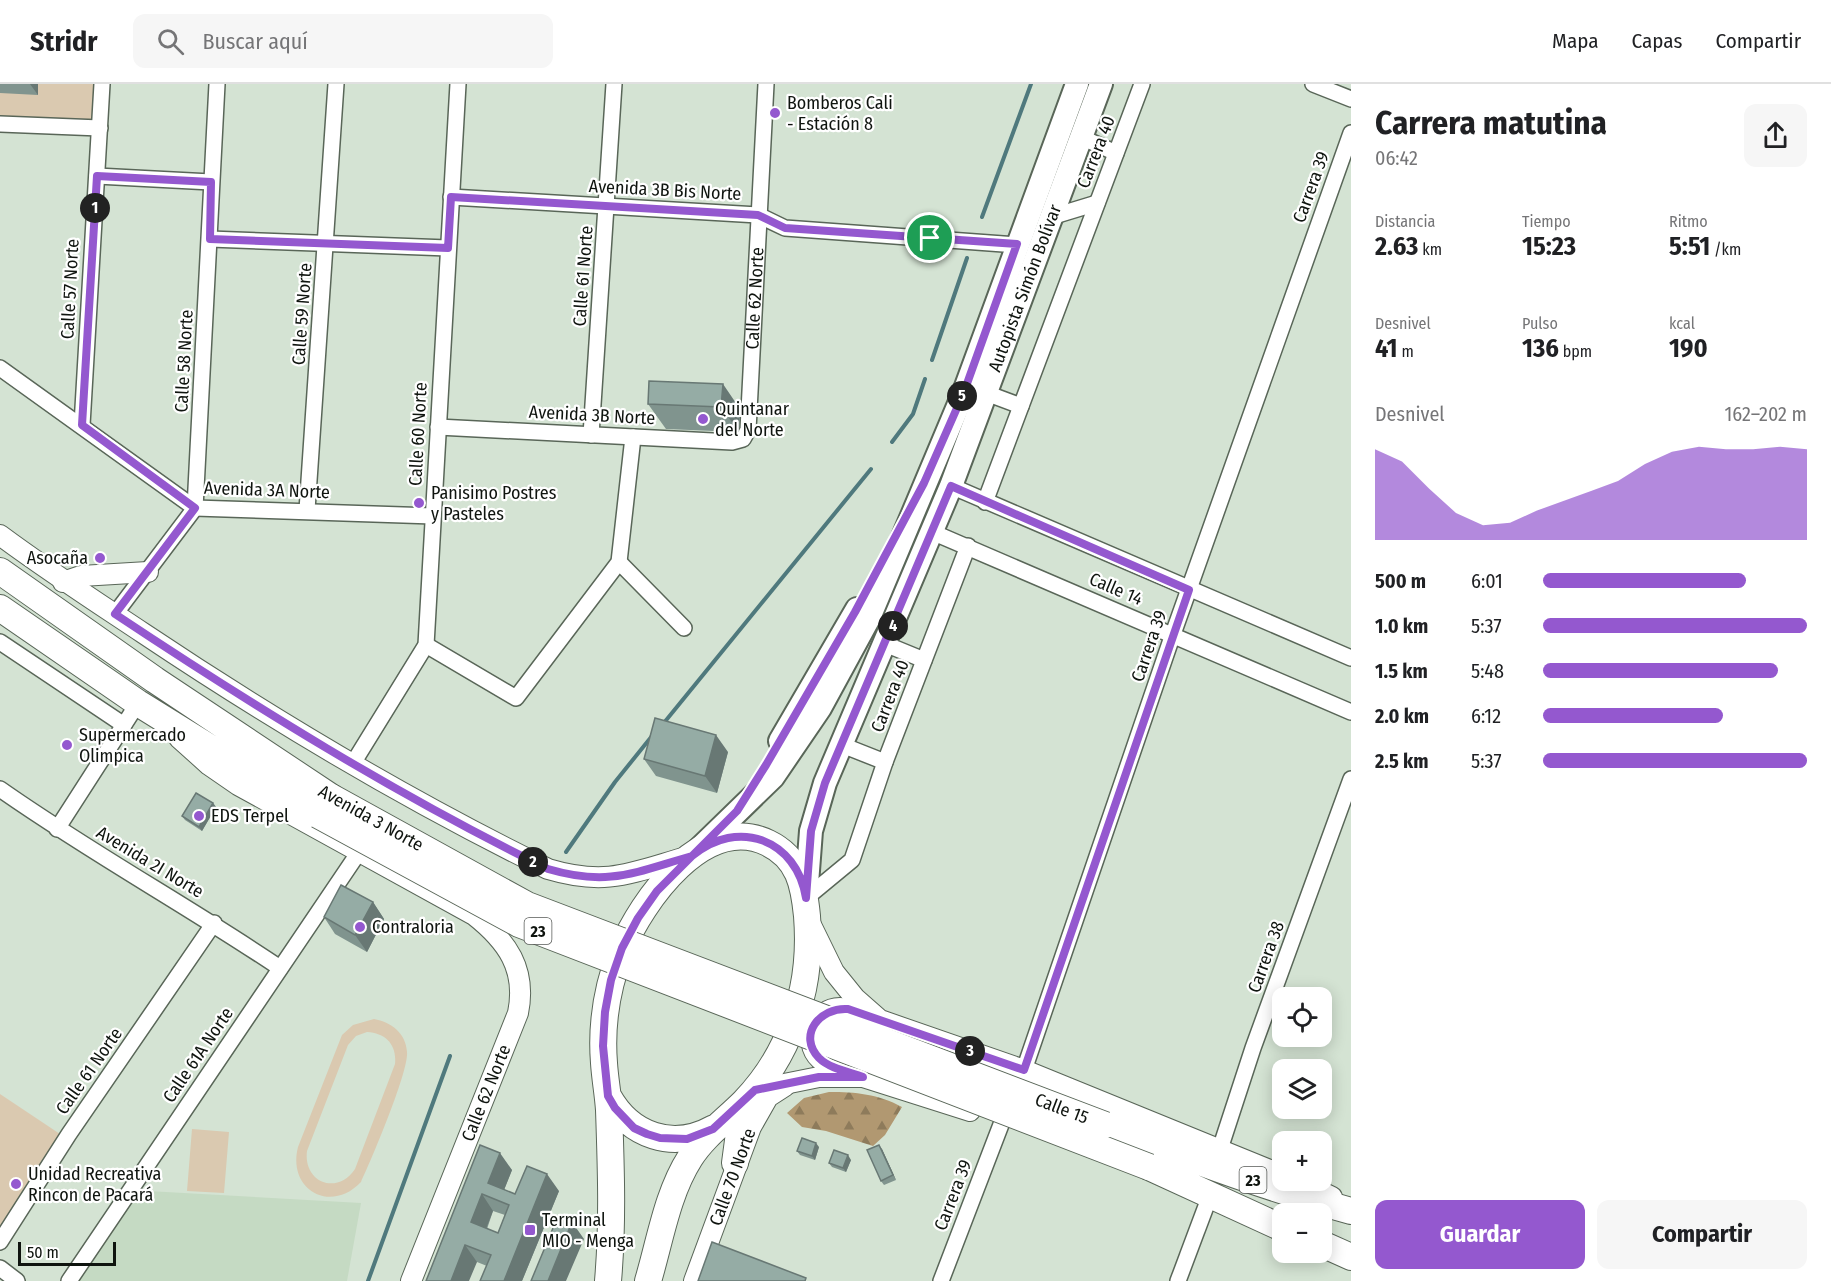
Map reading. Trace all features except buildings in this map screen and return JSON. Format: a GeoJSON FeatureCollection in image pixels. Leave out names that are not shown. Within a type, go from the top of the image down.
{"type":"FeatureCollection","features":[{"type":"Feature","properties":{"kind":"main road","name":"Autopista Simón Bolívar"},"geometry":{"type":"LineString","coordinates":[[608,1281],[612,1208],[603,1029],[616,964],[629,933],[647,904],[668,879],[772,777],[820,708],[869,618],[964,392],[1077,84]]}},
{"type":"Feature","properties":{"kind":"main road","name":"Autopista Simón Bolívar"},"geometry":{"type":"LineString","coordinates":[[648,1281],[676,1186],[690,1158],[749,1096],[781,1050],[799,1006],[808,949],[806,905],[811,831],[825,783],[951,486],[1101,84]]}},
{"type":"Feature","properties":{"kind":"main road","name":"Avenida 3 Norte"},"geometry":{"type":"LineString","coordinates":[[0,572],[154,680],[325,806]]}},
{"type":"Feature","properties":{"kind":"main road","name":"Avenida 3 Norte"},"geometry":{"type":"LineString","coordinates":[[0,608],[138,703],[325,806],[527,905],[774,1010]]}},
{"type":"Feature","properties":{"kind":"main road"},"geometry":{"type":"LineString","coordinates":[[692,856],[720,839],[741,836],[763,840],[782,851],[796,867],[806,905]]}},
{"type":"Feature","properties":{"kind":"main road","name":"Calle 15"},"geometry":{"type":"LineString","coordinates":[[774,1010],[1153,1157],[1307,1199],[1351,1208]]}},
{"type":"Feature","properties":{"kind":"main road"},"geometry":{"type":"LineString","coordinates":[[608,1096],[619,1113],[634,1128],[660,1138],[687,1139],[701,1135],[724,1120]]}},
{"type":"Feature","properties":{"kind":"main road"},"geometry":{"type":"LineString","coordinates":[[735,1163],[749,1096]]}},
{"type":"Feature","properties":{"kind":"main road","name":"Calle 15"},"geometry":{"type":"LineString","coordinates":[[1153,1157],[1251,1215],[1272,1224]]}},
{"type":"Feature","properties":{"kind":"main road"},"geometry":{"type":"LineString","coordinates":[[1332,1248],[1351,1257]]}},
{"type":"Feature","properties":{"kind":"street","name":"Calle 57 Norte"},"geometry":{"type":"LineString","coordinates":[[82,425],[102,84]]}},
{"type":"Feature","properties":{"kind":"street","name":"Calle 58 Norte"},"geometry":{"type":"LineString","coordinates":[[195,508],[217,84]]}},
{"type":"Feature","properties":{"kind":"street","name":"Calle 59 Norte"},"geometry":{"type":"LineString","coordinates":[[307,510],[336,84]]}},
{"type":"Feature","properties":{"kind":"street","name":"Calle 60 Norte"},"geometry":{"type":"LineString","coordinates":[[352,765],[426,645],[458,84]]}},
{"type":"Feature","properties":{"kind":"street","name":"Calle 61 Norte"},"geometry":{"type":"LineString","coordinates":[[591,435],[614,84]]}},
{"type":"Feature","properties":{"kind":"street","name":"Calle 62 Norte"},"geometry":{"type":"LineString","coordinates":[[743,439],[748,430],[766,84]]}},
{"type":"Feature","properties":{"kind":"street","name":"Carrera 40"},"geometry":{"type":"LineString","coordinates":[[985,502],[1142,84]]}},
{"type":"Feature","properties":{"kind":"street"},"geometry":{"type":"LineString","coordinates":[[1313,84],[1351,99]]}},
{"type":"Feature","properties":{"kind":"street"},"geometry":{"type":"LineString","coordinates":[[0,124],[100,128]]}},
{"type":"Feature","properties":{"kind":"street","name":"Carrera 39"},"geometry":{"type":"LineString","coordinates":[[1024,1070],[1173,634],[1351,133]]}},
{"type":"Feature","properties":{"kind":"street"},"geometry":{"type":"LineString","coordinates":[[1081,137],[1116,153]]}},
{"type":"Feature","properties":{"kind":"street"},"geometry":{"type":"LineString","coordinates":[[97,176],[211,182]]}},
{"type":"Feature","properties":{"kind":"street","name":"Avenida 3B Bis Norte"},"geometry":{"type":"LineString","coordinates":[[451,197],[758,215],[785,228],[1017,244]]}},
{"type":"Feature","properties":{"kind":"street"},"geometry":{"type":"LineString","coordinates":[[1051,217],[1097,203]]}},
{"type":"Feature","properties":{"kind":"street"},"geometry":{"type":"LineString","coordinates":[[210,239],[448,248]]}},
{"type":"Feature","properties":{"kind":"street","name":"Avenida 3A Norte"},"geometry":{"type":"LineString","coordinates":[[0,368],[195,508],[433,516]]}},
{"type":"Feature","properties":{"kind":"street"},"geometry":{"type":"LineString","coordinates":[[986,393],[1021,406]]}},
{"type":"Feature","properties":{"kind":"street","name":"Avenida 3B Norte"},"geometry":{"type":"LineString","coordinates":[[438,427],[732,442],[743,439]]}},
{"type":"Feature","properties":{"kind":"street"},"geometry":{"type":"LineString","coordinates":[[426,645],[516,698],[619,562],[633,437]]}},
{"type":"Feature","properties":{"kind":"street","name":"Calle 14"},"geometry":{"type":"LineString","coordinates":[[951,486],[1351,658]]}},
{"type":"Feature","properties":{"kind":"street"},"geometry":{"type":"LineString","coordinates":[[115,614],[195,508]]}},
{"type":"Feature","properties":{"kind":"street","name":"Calle 14"},"geometry":{"type":"LineString","coordinates":[[932,532],[1351,712]]}},
{"type":"Feature","properties":{"kind":"street","name":"Avenida 3 Norte"},"geometry":{"type":"LineString","coordinates":[[0,535],[63,582],[219,684],[352,765],[528,859],[569,875],[604,879],[624,876],[692,856]]}},
{"type":"Feature","properties":{"kind":"street","name":"Carrera 40"},"geometry":{"type":"LineString","coordinates":[[806,905],[852,860],[885,762],[968,546]]}},
{"type":"Feature","properties":{"kind":"street"},"geometry":{"type":"LineString","coordinates":[[619,562],[684,628]]}},
{"type":"Feature","properties":{"kind":"street"},"geometry":{"type":"LineString","coordinates":[[63,582],[81,576],[148,572]]}},
{"type":"Feature","properties":{"kind":"street"},"geometry":{"type":"LineString","coordinates":[[0,642],[124,725]]}},
{"type":"Feature","properties":{"kind":"street"},"geometry":{"type":"LineString","coordinates":[[885,644],[924,660]]}},
{"type":"Feature","properties":{"kind":"street"},"geometry":{"type":"LineString","coordinates":[[57,829],[138,703]]}},
{"type":"Feature","properties":{"kind":"street","name":"Avenida 3 Norte"},"geometry":{"type":"LineString","coordinates":[[138,703],[218,771],[474,915]]}},
{"type":"Feature","properties":{"kind":"street"},"geometry":{"type":"LineString","coordinates":[[842,745],[885,762]]}},
{"type":"Feature","properties":{"kind":"street","name":"Carrera 38"},"geometry":{"type":"LineString","coordinates":[[1220,1149],[1253,1048],[1351,779]]}},
{"type":"Feature","properties":{"kind":"street","name":"Avenida 2I Norte"},"geometry":{"type":"LineString","coordinates":[[0,789],[57,829],[214,923],[280,968]]}},
{"type":"Feature","properties":{"kind":"street","name":"Calle 61A Norte"},"geometry":{"type":"LineString","coordinates":[[69,1281],[359,852]]}},
{"type":"Feature","properties":{"kind":"street","name":"Calle 15"},"geometry":{"type":"LineString","coordinates":[[806,905],[818,943],[834,972],[855,998],[880,1020],[1024,1070],[1272,1171]]}},
{"type":"Feature","properties":{"kind":"street","name":"Calle 62 Norte"},"geometry":{"type":"LineString","coordinates":[[411,1281],[520,1003],[520,978],[513,957],[500,937],[474,915]]}},
{"type":"Feature","properties":{"kind":"street","name":"Calle 61 Norte"},"geometry":{"type":"LineString","coordinates":[[0,1242],[69,1134],[214,923]]}},
{"type":"Feature","properties":{"kind":"street"},"geometry":{"type":"LineString","coordinates":[[863,1077],[821,1060],[811,1043],[812,1033],[821,1016],[838,1008],[880,1020]]}},
{"type":"Feature","properties":{"kind":"street","name":"Calle 15"},"geometry":{"type":"LineString","coordinates":[[749,1096],[819,1077],[863,1077],[897,1085],[1251,1215]]}},
{"type":"Feature","properties":{"kind":"street","name":"Calle 70 Norte"},"geometry":{"type":"LineString","coordinates":[[694,1281],[750,1126],[768,1097],[788,1084]]}},
{"type":"Feature","properties":{"kind":"street","name":"Carrera 39"},"geometry":{"type":"LineString","coordinates":[[941,1281],[1002,1122]]}},
{"type":"Feature","properties":{"kind":"street","name":"Calle 15"},"geometry":{"type":"LineString","coordinates":[[1318,1191],[1351,1208]]}},
{"type":"Feature","properties":{"kind":"street"},"geometry":{"type":"LineString","coordinates":[[1178,1281],[1208,1201]]}},
{"type":"Feature","properties":{"kind":"street"},"geometry":{"type":"LineString","coordinates":[[0,1268],[17,1281]]}},
{"type":"Feature","properties":{"kind":"shaded area"},"geometry":{"type":"Polygon","coordinates":[[[0,84],[100,84],[98,127],[0,122],[0,84]]]}},
{"type":"Feature","properties":{"kind":"shaded area"},"geometry":{"type":"Polygon","coordinates":[[[374,1019],[392,1026],[404,1039],[407,1052],[406,1062],[373,1156],[361,1182],[337,1196],[325,1196],[314,1193],[299,1175],[296,1162],[298,1147],[342,1035],[353,1025],[374,1019]],[[367,1032],[356,1036],[348,1045],[307,1151],[310,1171],[323,1182],[339,1182],[355,1169],[395,1064],[394,1051],[389,1041],[367,1032]]]}},
{"type":"Feature","properties":{"kind":"shaded area","name":"Unidad Recreativa Rincon de Pacará"},"geometry":{"type":"Polygon","coordinates":[[[0,1094],[63,1136],[0,1233],[0,1094]]]}},
{"type":"Feature","properties":{"kind":"shaded area"},"geometry":{"type":"Polygon","coordinates":[[[192,1129],[229,1132],[224,1193],[187,1191],[192,1129]]]}},
{"type":"Feature","properties":{"kind":"shaded area"},"geometry":{"type":"Polygon","coordinates":[[[130,1190],[361,1203],[347,1281],[69,1281],[130,1190]]]}},
{"type":"Feature","properties":{"kind":"green space"},"geometry":{"type":"Polygon","coordinates":[[[829,1092],[867,1095],[902,1107],[885,1135],[873,1146],[826,1131],[802,1127],[787,1113],[804,1098],[829,1092]]]}},
{"type":"Feature","properties":{"kind":"waterway"},"geometry":{"type":"LineString","coordinates":[[982,217],[1031,84]]}},
{"type":"Feature","properties":{"kind":"waterway"},"geometry":{"type":"LineString","coordinates":[[932,360],[967,258]]}},
{"type":"Feature","properties":{"kind":"waterway"},"geometry":{"type":"LineString","coordinates":[[892,442],[913,414],[925,379]]}},
{"type":"Feature","properties":{"kind":"waterway"},"geometry":{"type":"LineString","coordinates":[[663,724],[871,469]]}},
{"type":"Feature","properties":{"kind":"waterway"},"geometry":{"type":"LineString","coordinates":[[566,852],[615,782],[652,736]]}},
{"type":"Feature","properties":{"kind":"waterway"},"geometry":{"type":"LineString","coordinates":[[368,1281],[450,1056]]}},
{"type":"Feature","properties":{"kind":"place","name":"Bomberos Cali - Estación 8"},"geometry":{"type":"Point","coordinates":[775,113]}},
{"type":"Feature","properties":{"kind":"place","name":"Quintanar del Norte"},"geometry":{"type":"Point","coordinates":[703,419]}},
{"type":"Feature","properties":{"kind":"place","name":"Panisimo Postres y Pasteles"},"geometry":{"type":"Point","coordinates":[419,503]}},
{"type":"Feature","properties":{"kind":"place","name":"Asocaña"},"geometry":{"type":"Point","coordinates":[100,558]}},
{"type":"Feature","properties":{"kind":"place","name":"Supermercado Olimpica"},"geometry":{"type":"Point","coordinates":[67,745]}},
{"type":"Feature","properties":{"kind":"place","name":"EDS Terpel"},"geometry":{"type":"Point","coordinates":[199,816]}},
{"type":"Feature","properties":{"kind":"place","name":"Contraloria"},"geometry":{"type":"Point","coordinates":[360,927]}},
{"type":"Feature","properties":{"kind":"place","name":"Unidad Recreativa Rincon de Pacará"},"geometry":{"type":"Point","coordinates":[16,1184]}},
{"type":"Feature","properties":{"kind":"place","name":"Terminal MIO - Menga"},"geometry":{"type":"Point","coordinates":[530,1230]}},
{"type":"Feature","properties":{"kind":"route"},"geometry":{"type":"LineString","coordinates":[[930,238],[785,228],[758,215],[451,197],[448,248],[210,239],[211,182],[97,176],[82,425],[195,508],[115,614],[219,684],[352,765],[548,869],[569,875],[604,879],[624,876],[692,856],[657,891],[629,933],[611,980],[605,1012],[603,1046],[608,1096],[624,1119],[634,1128],[647,1134],[674,1140],[687,1139],[713,1129],[755,1090],[819,1077],[863,1077],[821,1060],[811,1043],[815,1024],[821,1016],[829,1010],[838,1008],[848,1009],[1024,1070],[1189,590],[951,486],[825,783],[811,831],[806,898],[796,867],[782,851],[763,840],[741,836],[720,839],[700,849],[692,856],[737,811],[766,765],[855,612],[924,483],[964,392],[1017,244],[930,238]]}}]}
